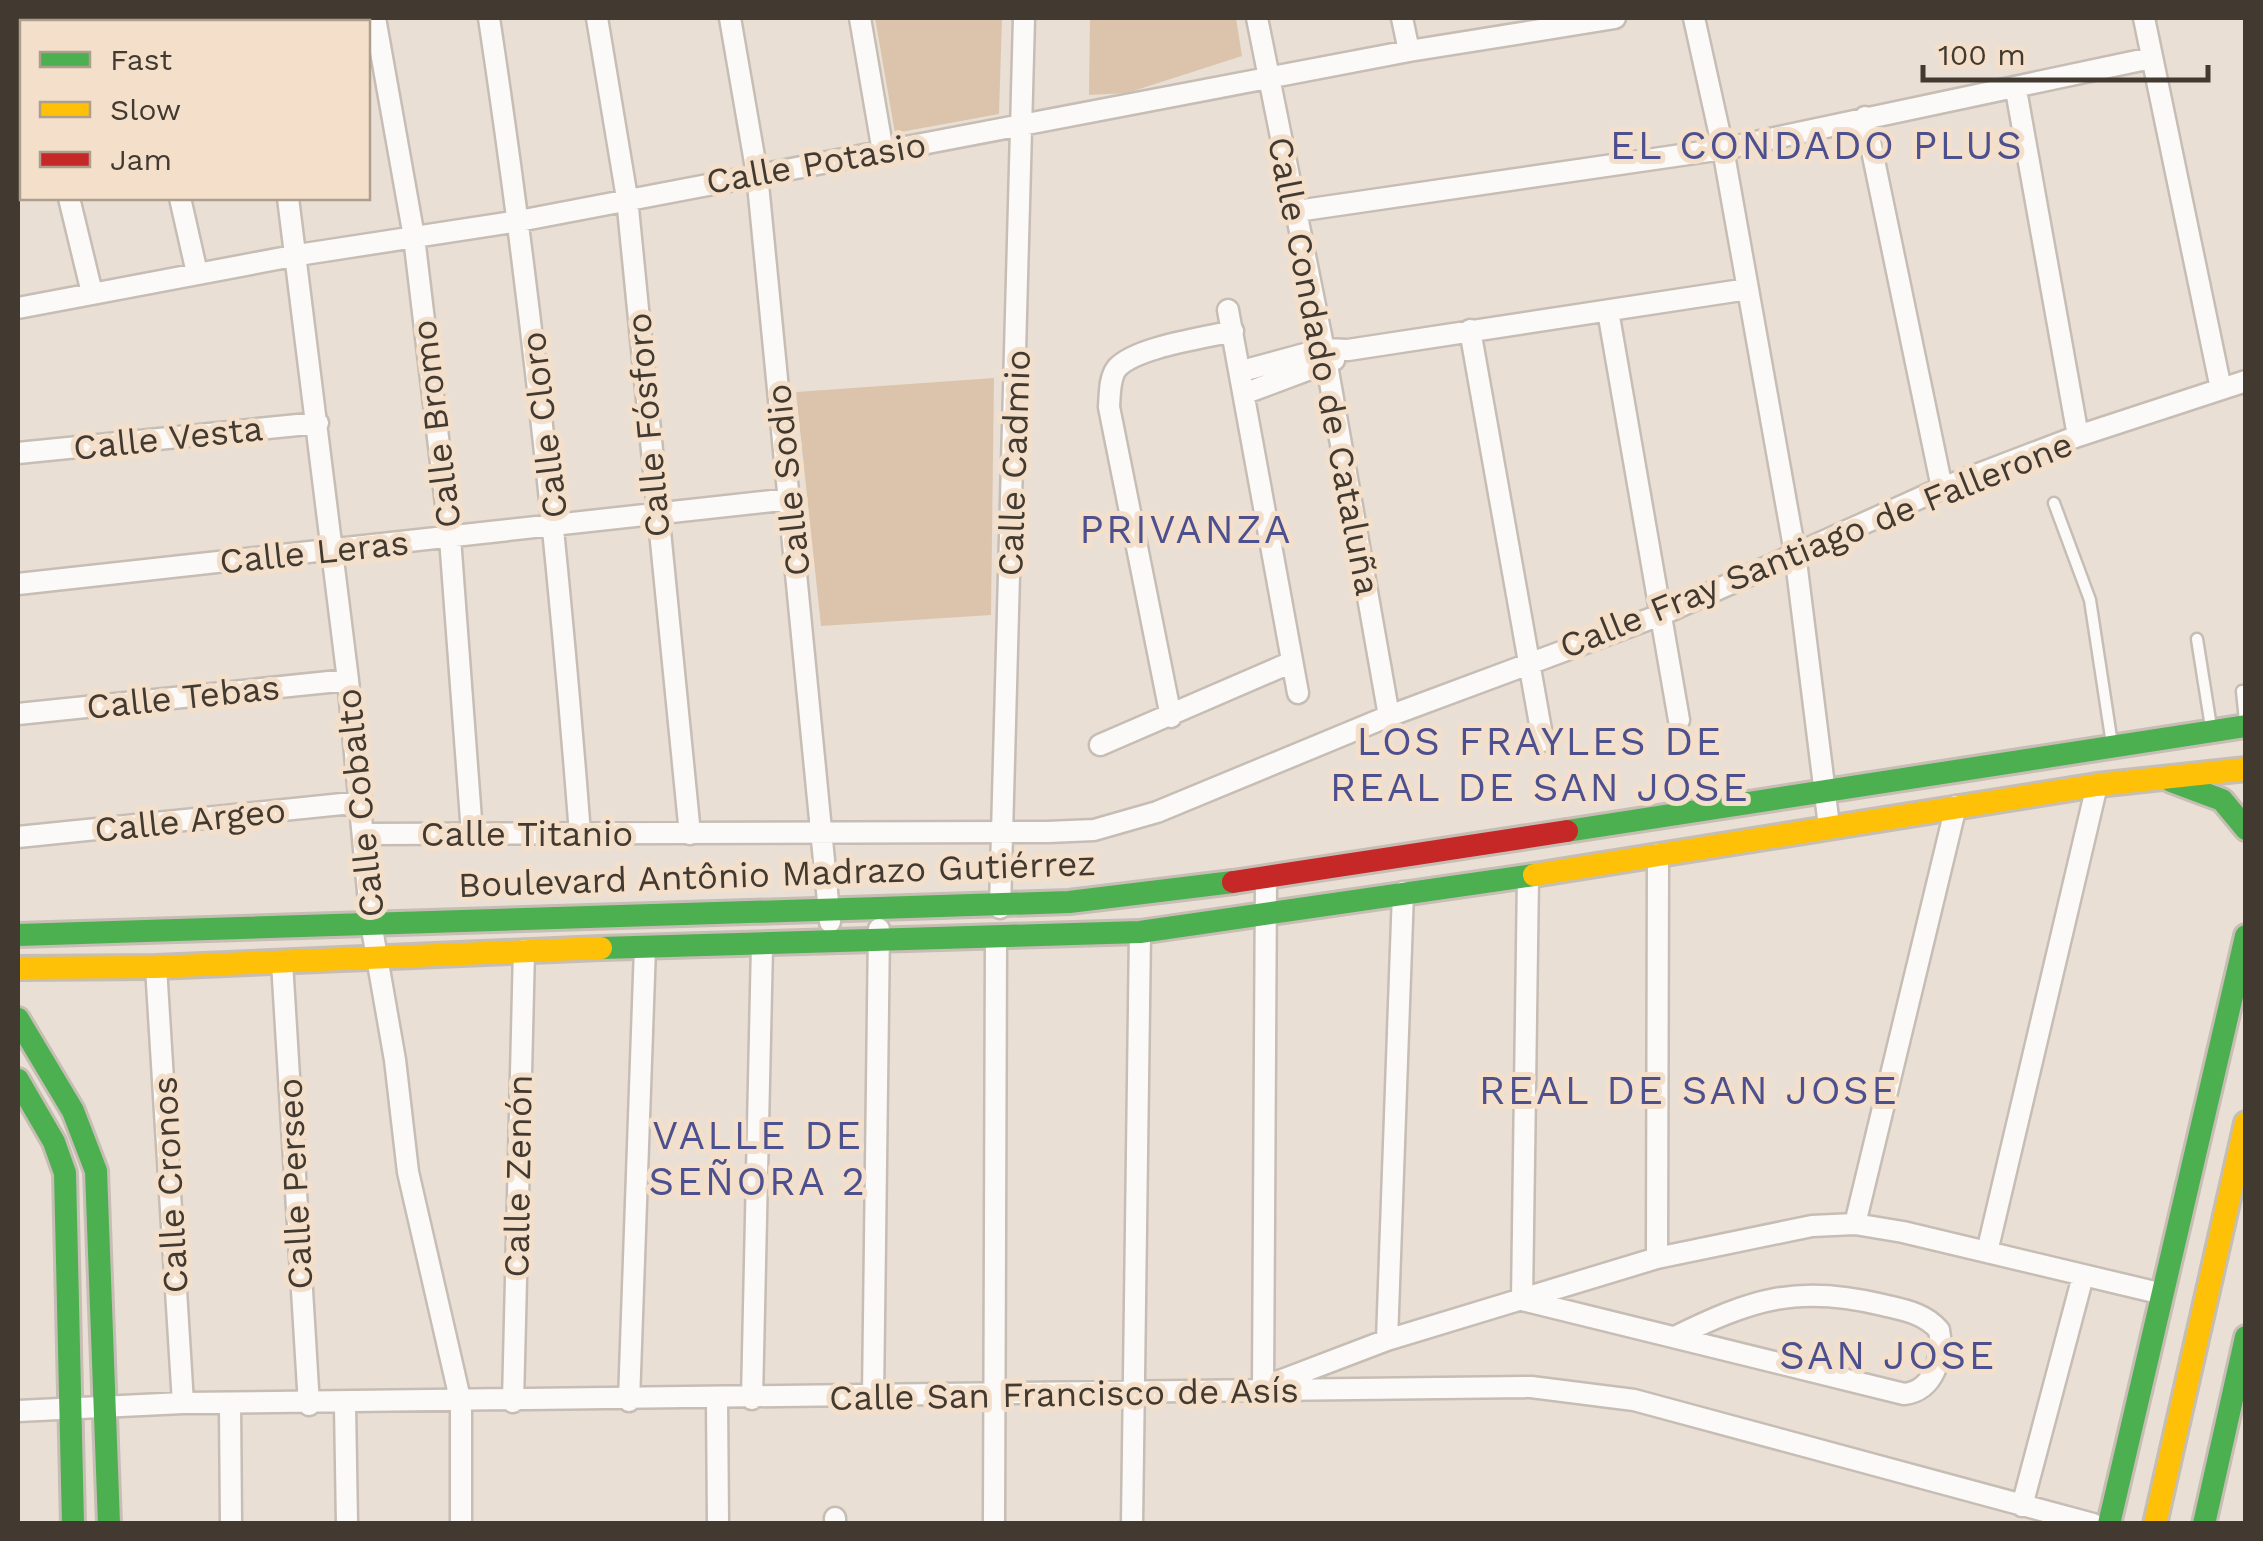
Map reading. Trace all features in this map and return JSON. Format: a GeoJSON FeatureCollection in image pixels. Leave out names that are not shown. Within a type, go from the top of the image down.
{"type":"FeatureCollection","features":[{"type":"Feature","properties":{"kind":"street","name":"Calle Bromo"},"geometry":{"type":"LineString","coordinates":[[375,18],[414,236],[450,538],[472,833]]}},
{"type":"Feature","properties":{"kind":"street","name":"Calle Cloro"},"geometry":{"type":"LineString","coordinates":[[488,18],[520,220],[556,526],[580,834]]}},
{"type":"Feature","properties":{"kind":"street","name":"Calle Fósforo"},"geometry":{"type":"LineString","coordinates":[[598,18],[627,198],[690,834]]}},
{"type":"Feature","properties":{"kind":"street","name":"Calle Sodio"},"geometry":{"type":"LineString","coordinates":[[730,18],[756,174],[830,910],[830,944]]}},
{"type":"Feature","properties":{"kind":"street"},"geometry":{"type":"LineString","coordinates":[[860,18],[883,152]]}},
{"type":"Feature","properties":{"kind":"street","name":"Calle Cadmio"},"geometry":{"type":"LineString","coordinates":[[1000,908],[1024,18]]}},
{"type":"Feature","properties":{"kind":"street","name":"Calle Condado de Cataluña"},"geometry":{"type":"LineString","coordinates":[[1256,18],[1325,357],[1388,716]]}},
{"type":"Feature","properties":{"kind":"street"},"geometry":{"type":"LineString","coordinates":[[1402,18],[1409,50]]}},
{"type":"Feature","properties":{"kind":"street","name":"Calle Potasio"},"geometry":{"type":"LineString","coordinates":[[18,308],[298,255],[520,220],[1545,24],[1615,18]]}},
{"type":"Feature","properties":{"kind":"street"},"geometry":{"type":"LineString","coordinates":[[1694,18],[1723,149],[1795,554],[1829,826]]}},
{"type":"Feature","properties":{"kind":"street"},"geometry":{"type":"LineString","coordinates":[[2144,18],[2221,390]]}},
{"type":"Feature","properties":{"kind":"street"},"geometry":{"type":"LineString","coordinates":[[1297,211],[1723,149],[1865,117],[2016,90],[2151,58]]}},
{"type":"Feature","properties":{"kind":"street"},"geometry":{"type":"LineString","coordinates":[[2016,90],[2078,436]]}},
{"type":"Feature","properties":{"kind":"street"},"geometry":{"type":"LineString","coordinates":[[1865,117],[1942,488]]}},
{"type":"Feature","properties":{"kind":"street"},"geometry":{"type":"LineString","coordinates":[[69,200],[92,294]]}},
{"type":"Feature","properties":{"kind":"street"},"geometry":{"type":"LineString","coordinates":[[180,200],[197,274]]}},
{"type":"Feature","properties":{"kind":"street","name":"Calle Cobalto"},"geometry":{"type":"LineString","coordinates":[[288,200],[362,802],[371,923],[408,1172],[461,1403],[462,1524]]}},
{"type":"Feature","properties":{"kind":"street"},"geometry":{"type":"LineString","coordinates":[[1242,371],[1470,330],[1748,289]]}},
{"type":"Feature","properties":{"kind":"street"},"geometry":{"type":"LineString","coordinates":[[1228,310],[1298,693]]}},
{"type":"Feature","properties":{"kind":"street"},"geometry":{"type":"LineString","coordinates":[[1608,311],[1664,614],[1679,720]]}},
{"type":"Feature","properties":{"kind":"street"},"geometry":{"type":"LineString","coordinates":[[1470,330],[1543,742]]}},
{"type":"Feature","properties":{"kind":"street"},"geometry":{"type":"LineString","coordinates":[[1170,717],[1109,407],[1112,380],[1114,371],[1130,359],[1233,331]]}},
{"type":"Feature","properties":{"kind":"street"},"geometry":{"type":"LineString","coordinates":[[1246,394],[1325,357]]}},
{"type":"Feature","properties":{"kind":"street","name":"Calle Fray Santiago de Fallerone"},"geometry":{"type":"LineString","coordinates":[[1388,716],[1664,614],[1942,488],[2078,436],[2246,381]]}},
{"type":"Feature","properties":{"kind":"street","name":"Calle Vesta"},"geometry":{"type":"LineString","coordinates":[[18,452],[318,423]]}},
{"type":"Feature","properties":{"kind":"street","name":"Calle Leras"},"geometry":{"type":"LineString","coordinates":[[18,584],[790,499]]}},
{"type":"Feature","properties":{"kind":"street"},"geometry":{"type":"LineString","coordinates":[[1100,745],[1292,662]]}},
{"type":"Feature","properties":{"kind":"street","name":"Calle Tebas"},"geometry":{"type":"LineString","coordinates":[[18,714],[348,680]]}},
{"type":"Feature","properties":{"kind":"street","name":"Calle Titanio"},"geometry":{"type":"LineString","coordinates":[[364,834],[1094,830],[1122,824],[1388,716]]}},
{"type":"Feature","properties":{"kind":"street","name":"Boulevard Antônio Madrazo Gutiérrez"},"geometry":{"type":"LineString","coordinates":[[18,935],[880,908],[1000,908],[1266,878],[2246,726]]}},
{"type":"Feature","properties":{"kind":"street","name":"Boulevard Antônio Madrazo Gutiérrez"},"geometry":{"type":"LineString","coordinates":[[18,968],[156,967],[524,950],[1140,932],[1528,876],[2097,785],[2246,769]]}},
{"type":"Feature","properties":{"kind":"street"},"geometry":{"type":"LineString","coordinates":[[2154,777],[2205,790],[2222,800],[2246,829]]}},
{"type":"Feature","properties":{"kind":"street"},"geometry":{"type":"LineString","coordinates":[[1987,1252],[2097,785]]}},
{"type":"Feature","properties":{"kind":"street","name":"Calle Argeo"},"geometry":{"type":"LineString","coordinates":[[18,837],[362,802]]}},
{"type":"Feature","properties":{"kind":"street"},"geometry":{"type":"LineString","coordinates":[[1855,1224],[1956,806]]}},
{"type":"Feature","properties":{"kind":"street"},"geometry":{"type":"LineString","coordinates":[[1657,1258],[1658,854]]}},
{"type":"Feature","properties":{"kind":"street"},"geometry":{"type":"LineString","coordinates":[[1522,1300],[1528,876]]}},
{"type":"Feature","properties":{"kind":"street"},"geometry":{"type":"LineString","coordinates":[[1266,878],[1263,1388],[1387,1340],[1657,1258],[1776,1231],[1855,1224],[2163,1294]]}},
{"type":"Feature","properties":{"kind":"street"},"geometry":{"type":"LineString","coordinates":[[1387,1340],[1403,892]]}},
{"type":"Feature","properties":{"kind":"street"},"geometry":{"type":"LineString","coordinates":[[873,1397],[880,908]]}},
{"type":"Feature","properties":{"kind":"street"},"geometry":{"type":"LineString","coordinates":[[1132,1524],[1140,932]]}},
{"type":"Feature","properties":{"kind":"street"},"geometry":{"type":"LineString","coordinates":[[2109,1524],[2246,936]]}},
{"type":"Feature","properties":{"kind":"street"},"geometry":{"type":"LineString","coordinates":[[994,1524],[996,938]]}},
{"type":"Feature","properties":{"kind":"street"},"geometry":{"type":"LineString","coordinates":[[752,1399],[762,946]]}},
{"type":"Feature","properties":{"kind":"street"},"geometry":{"type":"LineString","coordinates":[[629,1400],[646,948]]}},
{"type":"Feature","properties":{"kind":"street","name":"Calle Zenón"},"geometry":{"type":"LineString","coordinates":[[513,1402],[524,950]]}},
{"type":"Feature","properties":{"kind":"street","name":"Calle Perseo"},"geometry":{"type":"LineString","coordinates":[[282,962],[309,1405]]}},
{"type":"Feature","properties":{"kind":"street","name":"Calle Cronos"},"geometry":{"type":"LineString","coordinates":[[156,967],[183,1404]]}},
{"type":"Feature","properties":{"kind":"street"},"geometry":{"type":"LineString","coordinates":[[18,1019],[69,1102],[87,1139],[96,1170],[109,1524]]}},
{"type":"Feature","properties":{"kind":"street"},"geometry":{"type":"LineString","coordinates":[[18,1080],[54,1142],[65,1173],[74,1524]]}},
{"type":"Feature","properties":{"kind":"street"},"geometry":{"type":"LineString","coordinates":[[2155,1524],[2246,1124]]}},
{"type":"Feature","properties":{"kind":"street"},"geometry":{"type":"LineString","coordinates":[[2022,1506],[2083,1276]]}},
{"type":"Feature","properties":{"kind":"street"},"geometry":{"type":"LineString","coordinates":[[1522,1300],[1904,1394],[1929,1382],[1941,1342],[1939,1330],[1916,1314],[1822,1293],[1738,1306],[1675,1337]]}},
{"type":"Feature","properties":{"kind":"street"},"geometry":{"type":"LineString","coordinates":[[2204,1524],[2246,1337]]}},
{"type":"Feature","properties":{"kind":"street","name":"Calle San Francisco de Asís"},"geometry":{"type":"LineString","coordinates":[[18,1411],[183,1404],[752,1399],[1263,1388],[1585,1390],[2093,1524]]}},
{"type":"Feature","properties":{"kind":"street"},"geometry":{"type":"LineString","coordinates":[[718,1399],[718,1524]]}},
{"type":"Feature","properties":{"kind":"street"},"geometry":{"type":"LineString","coordinates":[[230,1405],[231,1524]]}},
{"type":"Feature","properties":{"kind":"street"},"geometry":{"type":"LineString","coordinates":[[345,1405],[347,1524]]}},
{"type":"Feature","properties":{"kind":"lane"},"geometry":{"type":"LineString","coordinates":[[2054,503],[2090,600],[2112,745]]}},
{"type":"Feature","properties":{"kind":"lane"},"geometry":{"type":"LineString","coordinates":[[2197,639],[2212,730]]}},
{"type":"Feature","properties":{"kind":"lane"},"geometry":{"type":"LineString","coordinates":[[2246,691],[2242,691],[2246,726]]}},
{"type":"Feature","properties":{"kind":"shaded area"},"geometry":{"type":"Polygon","coordinates":[[[875,18],[1002,18],[999,114],[895,133],[875,18]]]}},
{"type":"Feature","properties":{"kind":"shaded area"},"geometry":{"type":"Polygon","coordinates":[[[1090,18],[1236,18],[1242,56],[1127,93],[1089,95],[1090,18]]]}},
{"type":"Feature","properties":{"kind":"shaded area"},"geometry":{"type":"Polygon","coordinates":[[[994,378],[991,615],[821,626],[796,392],[994,378]]]}},
{"type":"Feature","properties":{"kind":"traffic: fast"},"geometry":{"type":"LineString","coordinates":[[1567,831],[2246,726]]}},
{"type":"Feature","properties":{"kind":"traffic: fast"},"geometry":{"type":"LineString","coordinates":[[2171,781],[2222,800],[2246,829]]}},
{"type":"Feature","properties":{"kind":"traffic: fast"},"geometry":{"type":"LineString","coordinates":[[601,948],[1140,932],[1534,875]]}},
{"type":"Feature","properties":{"kind":"traffic: fast"},"geometry":{"type":"LineString","coordinates":[[18,935],[1069,902],[1233,882]]}},
{"type":"Feature","properties":{"kind":"traffic: fast"},"geometry":{"type":"LineString","coordinates":[[2109,1524],[2246,936]]}},
{"type":"Feature","properties":{"kind":"traffic: fast"},"geometry":{"type":"LineString","coordinates":[[18,1019],[73,1111],[96,1171],[109,1524]]}},
{"type":"Feature","properties":{"kind":"traffic: fast"},"geometry":{"type":"LineString","coordinates":[[18,1080],[54,1142],[65,1173],[73,1524]]}},
{"type":"Feature","properties":{"kind":"traffic: fast"},"geometry":{"type":"LineString","coordinates":[[2204,1524],[2246,1337]]}},
{"type":"Feature","properties":{"kind":"traffic: slow"},"geometry":{"type":"LineString","coordinates":[[1534,875],[2097,785],[2246,769]]}},
{"type":"Feature","properties":{"kind":"traffic: slow"},"geometry":{"type":"LineString","coordinates":[[18,968],[156,967],[601,948]]}},
{"type":"Feature","properties":{"kind":"traffic: slow"},"geometry":{"type":"LineString","coordinates":[[2155,1524],[2246,1123]]}},
{"type":"Feature","properties":{"kind":"traffic: jam"},"geometry":{"type":"LineString","coordinates":[[1233,882],[1567,831]]}},
{"type":"Feature","properties":{"kind":"district","name":"EL CONDADO PLUS"},"geometry":{"type":"Point","coordinates":[1817,145]}},
{"type":"Feature","properties":{"kind":"district","name":"PRIVANZA"},"geometry":{"type":"Point","coordinates":[1186,529]}},
{"type":"Feature","properties":{"kind":"district","name":"LOS FRAYLES DE REAL DE SAN JOSE"},"geometry":{"type":"Point","coordinates":[1540,764]}},
{"type":"Feature","properties":{"kind":"district","name":"REAL DE SAN JOSE"},"geometry":{"type":"Point","coordinates":[1689,1090]}},
{"type":"Feature","properties":{"kind":"district","name":"VALLE DE SEÑORA 2"},"geometry":{"type":"Point","coordinates":[758,1158]}},
{"type":"Feature","properties":{"kind":"district","name":"SAN JOSE"},"geometry":{"type":"Point","coordinates":[1888,1355]}}]}
